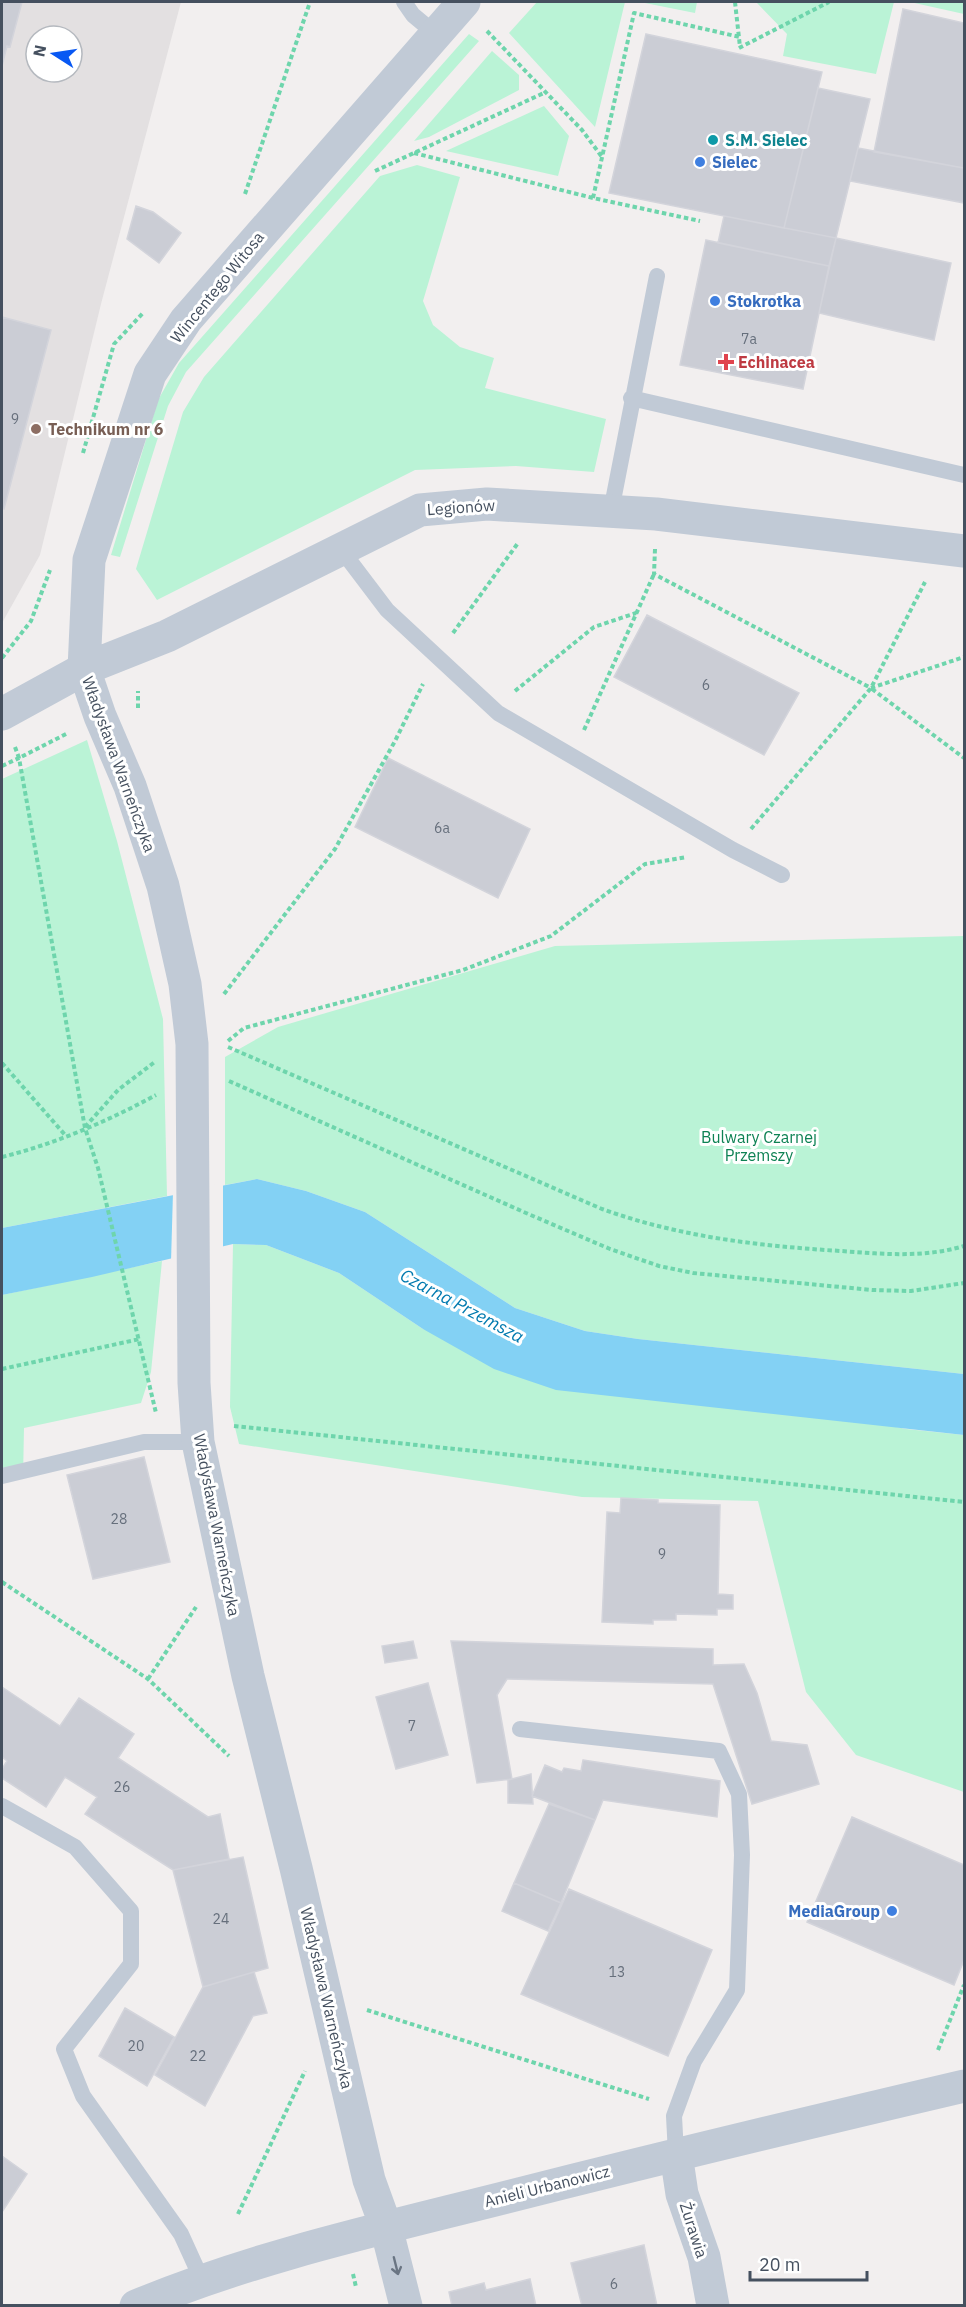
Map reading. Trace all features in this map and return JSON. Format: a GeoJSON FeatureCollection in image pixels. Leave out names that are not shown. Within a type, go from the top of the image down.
{"type":"FeatureCollection","features":[{"type":"Feature","properties":{"kind":"street","name":"Wincentego Witosa"},"geometry":{"type":"LineString","coordinates":[[84,669],[88,560],[150,374],[186,320],[464,2]]}},
{"type":"Feature","properties":{"kind":"street","name":"Legionów"},"geometry":{"type":"LineString","coordinates":[[2,714],[84,669],[167,636],[420,510],[487,504],[656,514],[964,551]]}},
{"type":"Feature","properties":{"kind":"street","name":"Władysława Warneńczyka"},"geometry":{"type":"LineString","coordinates":[[84,669],[100,716],[130,786],[163,886],[185,984],[192,1044],[194,1105],[194,1383],[210,1433],[248,1676],[296,1868],[369,2180],[386,2227],[406,2306]]}},
{"type":"Feature","properties":{"kind":"street","name":"Anieli Urbanowicz"},"geometry":{"type":"LineString","coordinates":[[136,2306],[201,2278],[386,2227],[676,2154],[964,2086]]}},
{"type":"Feature","properties":{"kind":"street","name":"Żurawia"},"geometry":{"type":"LineString","coordinates":[[676,2154],[682,2194],[704,2257],[713,2306]]}},
{"type":"Feature","properties":{"kind":"lane"},"geometry":{"type":"LineString","coordinates":[[404,2],[413,15],[437,35]]}},
{"type":"Feature","properties":{"kind":"lane"},"geometry":{"type":"LineString","coordinates":[[611,511],[631,398],[657,276]]}},
{"type":"Feature","properties":{"kind":"lane"},"geometry":{"type":"LineString","coordinates":[[631,398],[964,475]]}},
{"type":"Feature","properties":{"kind":"lane"},"geometry":{"type":"LineString","coordinates":[[340,548],[387,610],[493,708],[733,850],[782,875]]}},
{"type":"Feature","properties":{"kind":"lane"},"geometry":{"type":"LineString","coordinates":[[2,1476],[144,1442],[210,1433]]}},
{"type":"Feature","properties":{"kind":"lane"},"geometry":{"type":"LineString","coordinates":[[520,1729],[719,1751],[739,1794],[742,1855],[737,1990],[694,2061],[674,2116],[676,2154]]}},
{"type":"Feature","properties":{"kind":"lane"},"geometry":{"type":"LineString","coordinates":[[2,1806],[75,1848],[131,1911],[131,1964],[64,2049],[83,2096],[181,2234],[201,2278]]}},
{"type":"Feature","properties":{"kind":"path"},"geometry":{"type":"LineString","coordinates":[[241,206],[310,2]]}},
{"type":"Feature","properties":{"kind":"path"},"geometry":{"type":"LineString","coordinates":[[735,2],[740,48],[829,2]]}},
{"type":"Feature","properties":{"kind":"path"},"geometry":{"type":"LineString","coordinates":[[593,198],[634,13],[740,37]]}},
{"type":"Feature","properties":{"kind":"path"},"geometry":{"type":"LineString","coordinates":[[494,36],[582,130],[602,157]]}},
{"type":"Feature","properties":{"kind":"path"},"geometry":{"type":"LineString","coordinates":[[375,171],[546,92]]}},
{"type":"Feature","properties":{"kind":"path"},"geometry":{"type":"LineString","coordinates":[[414,153],[593,198],[700,221]]}},
{"type":"Feature","properties":{"kind":"path"},"geometry":{"type":"LineString","coordinates":[[572,756],[654,574],[656,514]]}},
{"type":"Feature","properties":{"kind":"path"},"geometry":{"type":"LineString","coordinates":[[221,998],[335,849],[395,741],[438,655],[518,543]]}},
{"type":"Feature","properties":{"kind":"path"},"geometry":{"type":"LineString","coordinates":[[654,574],[871,688],[964,758]]}},
{"type":"Feature","properties":{"kind":"path"},"geometry":{"type":"LineString","coordinates":[[928,576],[871,688],[733,850],[645,864],[551,936],[463,970],[244,1028],[223,1045],[301,1076],[602,1209],[675,1232],[775,1247],[901,1255],[964,1246]]}},
{"type":"Feature","properties":{"kind":"path"},"geometry":{"type":"LineString","coordinates":[[493,708],[594,627],[637,613]]}},
{"type":"Feature","properties":{"kind":"path"},"geometry":{"type":"LineString","coordinates":[[871,688],[964,657]]}},
{"type":"Feature","properties":{"kind":"path"},"geometry":{"type":"LineString","coordinates":[[2,766],[19,758],[85,1128],[98,1168],[131,1297],[163,1440]]}},
{"type":"Feature","properties":{"kind":"path"},"geometry":{"type":"LineString","coordinates":[[85,1128],[118,1090],[160,1058]]}},
{"type":"Feature","properties":{"kind":"path"},"geometry":{"type":"LineString","coordinates":[[2,1063],[66,1136]]}},
{"type":"Feature","properties":{"kind":"path"},"geometry":{"type":"LineString","coordinates":[[226,1079],[526,1213],[610,1249],[660,1266],[693,1273],[872,1290],[911,1291],[964,1283]]}},
{"type":"Feature","properties":{"kind":"path"},"geometry":{"type":"LineString","coordinates":[[2,1157],[109,1120],[158,1094]]}},
{"type":"Feature","properties":{"kind":"path"},"geometry":{"type":"LineString","coordinates":[[2,1369],[140,1339]]}},
{"type":"Feature","properties":{"kind":"path"},"geometry":{"type":"LineString","coordinates":[[210,1433],[964,1502]]}},
{"type":"Feature","properties":{"kind":"path"},"geometry":{"type":"LineString","coordinates":[[2,1582],[148,1679],[236,1762]]}},
{"type":"Feature","properties":{"kind":"path"},"geometry":{"type":"LineString","coordinates":[[148,1679],[199,1601]]}},
{"type":"Feature","properties":{"kind":"path"},"geometry":{"type":"LineString","coordinates":[[938,2050],[964,1984]]}},
{"type":"Feature","properties":{"kind":"path"},"geometry":{"type":"LineString","coordinates":[[358,2007],[660,2103],[674,2116]]}},
{"type":"Feature","properties":{"kind":"path"},"geometry":{"type":"LineString","coordinates":[[238,2214],[306,2069]]}},
{"type":"Feature","properties":{"kind":"shaded area","name":"Technikum nr 6"},"geometry":{"type":"Polygon","coordinates":[[[2,2],[181,2],[101,304],[40,555],[2,623],[2,2]]]}},
{"type":"Feature","properties":{"kind":"green space"},"geometry":{"type":"Polygon","coordinates":[[[537,2],[625,2],[595,127],[509,33],[537,2]]]}},
{"type":"Feature","properties":{"kind":"green space"},"geometry":{"type":"Polygon","coordinates":[[[640,2],[697,2],[695,13],[640,2]]]}},
{"type":"Feature","properties":{"kind":"green space"},"geometry":{"type":"Polygon","coordinates":[[[756,2],[894,2],[876,74],[783,56],[787,34],[756,2]]]}},
{"type":"Feature","properties":{"kind":"green space"},"geometry":{"type":"Polygon","coordinates":[[[910,2],[964,2],[964,14],[910,2]]]}},
{"type":"Feature","properties":{"kind":"green space"},"geometry":{"type":"Polygon","coordinates":[[[469,34],[479,41],[186,372],[168,406],[120,557],[111,555],[158,400],[179,363],[469,34]]]}},
{"type":"Feature","properties":{"kind":"green space"},"geometry":{"type":"Polygon","coordinates":[[[492,51],[519,75],[519,90],[429,137],[414,141],[492,51]]]}},
{"type":"Feature","properties":{"kind":"green space"},"geometry":{"type":"Polygon","coordinates":[[[544,106],[569,136],[558,176],[446,151],[544,106]]]}},
{"type":"Feature","properties":{"kind":"green space"},"geometry":{"type":"Polygon","coordinates":[[[417,165],[460,177],[423,301],[433,325],[460,347],[494,358],[485,388],[606,419],[594,472],[516,466],[415,470],[157,600],[136,569],[183,412],[204,377],[380,176],[417,165]]]}},
{"type":"Feature","properties":{"kind":"green space"},"geometry":{"type":"Polygon","coordinates":[[[87,740],[117,841],[163,1019],[167,1196],[2,1228],[2,779],[87,740]]]}},
{"type":"Feature","properties":{"kind":"green space","name":"Bulwary Czarnej Przemszy"},"geometry":{"type":"Polygon","coordinates":[[[964,936],[964,1374],[638,1339],[585,1331],[515,1308],[365,1212],[306,1191],[257,1179],[225,1185],[225,1057],[278,1027],[555,946],[964,936]]]}},
{"type":"Feature","properties":{"kind":"green space"},"geometry":{"type":"Polygon","coordinates":[[[233,1244],[266,1245],[339,1273],[423,1329],[906,1429],[964,1435],[964,1792],[856,1755],[806,1692],[758,1501],[582,1497],[239,1444],[230,1407],[233,1244]]]}},
{"type":"Feature","properties":{"kind":"green space"},"geometry":{"type":"Polygon","coordinates":[[[162,1261],[151,1372],[141,1403],[24,1428],[23,1478],[2,1482],[2,1295],[162,1261]]]}},
{"type":"Feature","properties":{"kind":"water","name":"Czarna Przemsza"},"geometry":{"type":"Polygon","coordinates":[[[257,1179],[306,1191],[365,1212],[515,1308],[585,1331],[638,1339],[964,1374],[964,1435],[556,1390],[494,1369],[423,1329],[339,1273],[266,1245],[233,1244],[92,1277],[2,1295],[2,1228],[257,1179]]]}},
{"type":"Feature","properties":{"kind":"pier"},"geometry":{"type":"Polygon","coordinates":[[[223,1183],[223,1249],[171,1262],[173,1192],[223,1183]]]}},
{"type":"Feature","properties":{"kind":"building"},"geometry":{"type":"Polygon","coordinates":[[[2,2],[22,2],[10,47],[7,46],[2,66],[2,2]]]}},
{"type":"Feature","properties":{"kind":"building"},"geometry":{"type":"Polygon","coordinates":[[[903,9],[964,23],[964,168],[874,152],[903,9]]]}},
{"type":"Feature","properties":{"kind":"building","name":"S.M. Sielec"},"geometry":{"type":"Polygon","coordinates":[[[646,34],[822,72],[784,228],[609,193],[646,34]]]}},
{"type":"Feature","properties":{"kind":"building"},"geometry":{"type":"Polygon","coordinates":[[[818,88],[870,99],[836,238],[784,228],[818,88]]]}},
{"type":"Feature","properties":{"kind":"building"},"geometry":{"type":"Polygon","coordinates":[[[858,148],[964,168],[964,203],[850,181],[858,148]]]}},
{"type":"Feature","properties":{"kind":"building"},"geometry":{"type":"Polygon","coordinates":[[[136,206],[153,212],[181,233],[159,263],[127,239],[136,206]]]}},
{"type":"Feature","properties":{"kind":"building"},"geometry":{"type":"Polygon","coordinates":[[[724,216],[836,238],[829,266],[718,243],[724,216]]]}},
{"type":"Feature","properties":{"kind":"building"},"geometry":{"type":"Polygon","coordinates":[[[836,238],[951,263],[934,340],[819,313],[836,238]]]}},
{"type":"Feature","properties":{"kind":"building"},"geometry":{"type":"Polygon","coordinates":[[[706,240],[829,266],[803,389],[680,365],[706,240]]]}},
{"type":"Feature","properties":{"kind":"building"},"geometry":{"type":"Polygon","coordinates":[[[2,317],[51,330],[4,509],[2,508],[2,317]]]}},
{"type":"Feature","properties":{"kind":"building"},"geometry":{"type":"Polygon","coordinates":[[[647,615],[799,693],[764,755],[614,677],[647,615]]]}},
{"type":"Feature","properties":{"kind":"building"},"geometry":{"type":"Polygon","coordinates":[[[388,758],[530,829],[498,898],[355,827],[388,758]]]}},
{"type":"Feature","properties":{"kind":"building"},"geometry":{"type":"Polygon","coordinates":[[[144,1457],[170,1562],[93,1579],[67,1475],[144,1457]]]}},
{"type":"Feature","properties":{"kind":"building"},"geometry":{"type":"Polygon","coordinates":[[[621,1498],[658,1500],[658,1503],[720,1505],[718,1594],[733,1595],[733,1609],[717,1609],[717,1615],[676,1614],[676,1620],[653,1620],[653,1624],[602,1622],[607,1512],[620,1513],[621,1498]]]}},
{"type":"Feature","properties":{"kind":"building"},"geometry":{"type":"Polygon","coordinates":[[[413,1641],[417,1658],[385,1663],[382,1646],[413,1641]]]}},
{"type":"Feature","properties":{"kind":"building"},"geometry":{"type":"Polygon","coordinates":[[[451,1641],[713,1649],[713,1665],[744,1664],[757,1693],[771,1741],[807,1745],[819,1784],[752,1804],[713,1684],[507,1679],[497,1695],[512,1779],[477,1783],[451,1641]]]}},
{"type":"Feature","properties":{"kind":"building"},"geometry":{"type":"Polygon","coordinates":[[[428,1683],[448,1755],[396,1769],[376,1697],[428,1683]]]}},
{"type":"Feature","properties":{"kind":"building"},"geometry":{"type":"Polygon","coordinates":[[[2,1687],[60,1726],[79,1698],[134,1734],[118,1758],[208,1817],[220,1814],[229,1859],[173,1870],[85,1814],[97,1797],[65,1777],[46,1807],[2,1778],[2,1769],[7,1761],[2,1757],[2,1687]]]}},
{"type":"Feature","properties":{"kind":"building"},"geometry":{"type":"Polygon","coordinates":[[[583,1760],[720,1781],[717,1817],[603,1800],[595,1820],[532,1796],[545,1765],[562,1772],[564,1768],[581,1771],[583,1760]]]}},
{"type":"Feature","properties":{"kind":"building"},"geometry":{"type":"Polygon","coordinates":[[[531,1774],[533,1804],[508,1803],[508,1780],[531,1774]]]}},
{"type":"Feature","properties":{"kind":"building"},"geometry":{"type":"Polygon","coordinates":[[[549,1804],[595,1820],[561,1903],[514,1883],[549,1804]]]}},
{"type":"Feature","properties":{"kind":"building"},"geometry":{"type":"Polygon","coordinates":[[[852,1817],[964,1865],[964,1960],[954,1985],[807,1922],[852,1817]]]}},
{"type":"Feature","properties":{"kind":"building"},"geometry":{"type":"Polygon","coordinates":[[[243,1857],[268,1968],[203,1987],[173,1870],[243,1857]]]}},
{"type":"Feature","properties":{"kind":"building"},"geometry":{"type":"Polygon","coordinates":[[[514,1883],[561,1903],[548,1931],[502,1911],[514,1883]]]}},
{"type":"Feature","properties":{"kind":"building"},"geometry":{"type":"Polygon","coordinates":[[[569,1889],[712,1950],[668,2056],[521,1994],[569,1889]]]}},
{"type":"Feature","properties":{"kind":"building"},"geometry":{"type":"Polygon","coordinates":[[[254,1972],[267,2013],[253,2016],[205,2106],[155,2075],[203,1987],[254,1972]]]}},
{"type":"Feature","properties":{"kind":"building"},"geometry":{"type":"Polygon","coordinates":[[[125,2008],[174,2037],[147,2086],[99,2056],[125,2008]]]}},
{"type":"Feature","properties":{"kind":"building"},"geometry":{"type":"Polygon","coordinates":[[[2,2156],[27,2174],[2,2212],[2,2156]]]}},
{"type":"Feature","properties":{"kind":"building"},"geometry":{"type":"Polygon","coordinates":[[[644,2245],[657,2306],[582,2306],[571,2263],[644,2245]]]}},
{"type":"Feature","properties":{"kind":"building"},"geometry":{"type":"Polygon","coordinates":[[[530,2279],[536,2306],[452,2306],[449,2292],[484,2283],[486,2290],[530,2279]]]}},
{"type":"Feature","properties":{"kind":"place","name":"S.M. Sielec"},"geometry":{"type":"Point","coordinates":[713,140]}},
{"type":"Feature","properties":{"kind":"place","name":"Sielec"},"geometry":{"type":"Point","coordinates":[700,162]}},
{"type":"Feature","properties":{"kind":"place","name":"Stokrotka"},"geometry":{"type":"Point","coordinates":[715,301]}},
{"type":"Feature","properties":{"kind":"place","name":"Echinacea"},"geometry":{"type":"Point","coordinates":[726,362]}},
{"type":"Feature","properties":{"kind":"place","name":"Technikum nr 6"},"geometry":{"type":"Point","coordinates":[36,429]}},
{"type":"Feature","properties":{"kind":"place","name":"MediaGroup"},"geometry":{"type":"Point","coordinates":[892,1911]}}]}
